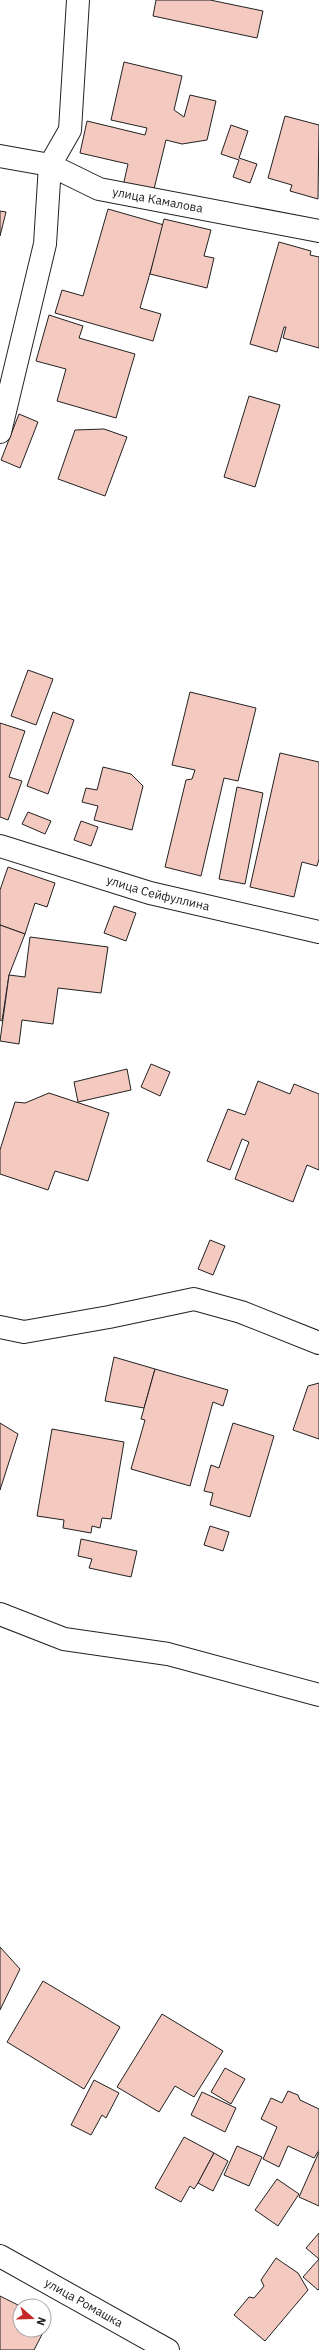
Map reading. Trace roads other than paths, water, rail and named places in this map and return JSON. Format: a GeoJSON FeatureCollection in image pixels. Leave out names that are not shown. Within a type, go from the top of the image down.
{"type":"FeatureCollection","features":[{"type":"Feature","properties":{"kind":"street"},"geometry":{"type":"LineString","coordinates":[[0,432],[45,244],[50,165],[70,130],[78,0]]}},
{"type":"Feature","properties":{"kind":"street","name":"улица Камалова"},"geometry":{"type":"LineString","coordinates":[[0,156],[50,165],[100,189],[319,231]]}},
{"type":"Feature","properties":{"kind":"street","name":"улица Сейфуллина"},"geometry":{"type":"LineString","coordinates":[[0,846],[150,893],[319,932]]}},
{"type":"Feature","properties":{"kind":"street"},"geometry":{"type":"LineString","coordinates":[[0,1327],[24,1332],[108,1317],[194,1299],[241,1312],[319,1343]]}},
{"type":"Feature","properties":{"kind":"street"},"geometry":{"type":"LineString","coordinates":[[0,1614],[64,1639],[168,1654],[319,1695]]}},
{"type":"Feature","properties":{"kind":"street","name":"улица Ромашка"},"geometry":{"type":"LineString","coordinates":[[0,2256],[168,2350]]}}]}
